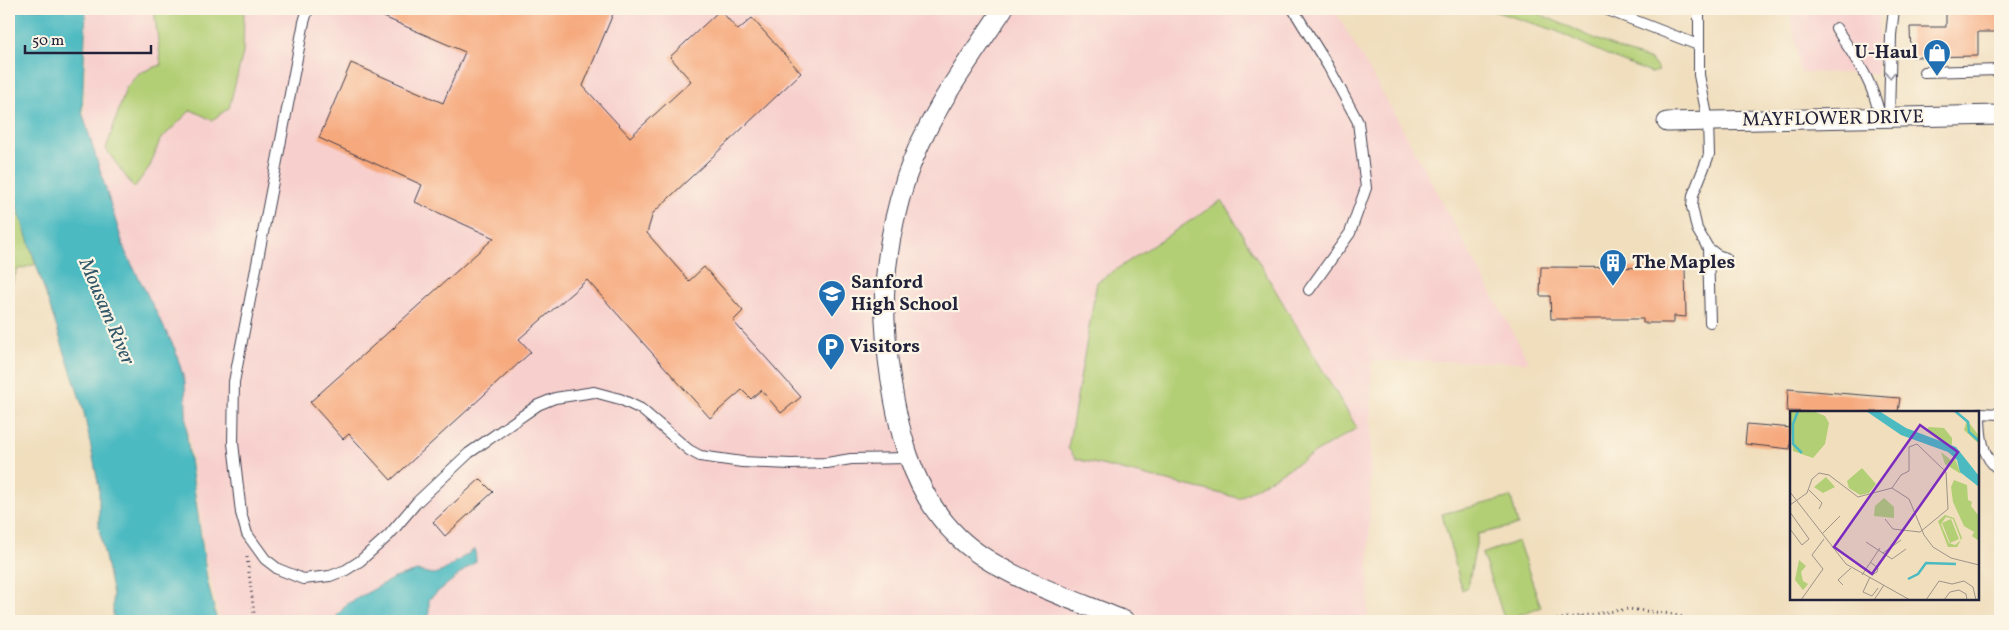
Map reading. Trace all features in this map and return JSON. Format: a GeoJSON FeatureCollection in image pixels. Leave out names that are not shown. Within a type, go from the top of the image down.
{"type":"FeatureCollection","features":[{"type":"Feature","properties":{"kind":"street"},"geometry":{"type":"LineString","coordinates":[[1003,9],[938,110],[915,156],[897,210],[884,287],[885,327],[892,393],[909,458],[927,499],[936,513],[958,538],[988,560],[1034,583],[1125,621]]}},
{"type":"Feature","properties":{"kind":"street","name":"MAYFLOWER DRIVE"},"geometry":{"type":"LineString","coordinates":[[1667,122],[2000,115]]}},
{"type":"Feature","properties":{"kind":"lane"},"geometry":{"type":"LineString","coordinates":[[308,9],[238,363],[232,407],[234,452],[241,513],[247,534],[264,559],[278,569],[303,579],[330,576],[346,570],[374,550],[417,502],[469,453],[538,405],[555,398],[573,395],[594,392],[641,409],[688,450],[700,456],[742,462],[791,464],[827,463],[850,459],[909,458]]}},
{"type":"Feature","properties":{"kind":"lane"},"geometry":{"type":"LineString","coordinates":[[1293,9],[1328,66],[1358,122],[1366,188],[1350,233],[1309,290]]}},
{"type":"Feature","properties":{"kind":"lane"},"geometry":{"type":"LineString","coordinates":[[1605,9],[1698,45]]}},
{"type":"Feature","properties":{"kind":"lane"},"geometry":{"type":"LineString","coordinates":[[1699,9],[1698,45],[1700,75],[1708,121],[1709,155],[1693,195],[1692,207],[1698,229],[1708,248],[1717,255],[1726,258]]}},
{"type":"Feature","properties":{"kind":"lane"},"geometry":{"type":"LineString","coordinates":[[1885,117],[1894,9]]}},
{"type":"Feature","properties":{"kind":"lane"},"geometry":{"type":"LineString","coordinates":[[1836,28],[1866,74],[1885,117]]}},
{"type":"Feature","properties":{"kind":"lane"},"geometry":{"type":"LineString","coordinates":[[1924,72],[2000,70]]}},
{"type":"Feature","properties":{"kind":"lane"},"geometry":{"type":"LineString","coordinates":[[1708,248],[1710,322]]}},
{"type":"Feature","properties":{"kind":"lane"},"geometry":{"type":"LineString","coordinates":[[2000,414],[1980,412],[1982,444],[1988,460],[2000,470]]}},
{"type":"Feature","properties":{"kind":"path"},"geometry":{"type":"LineString","coordinates":[[246,552],[255,621]]}},
{"type":"Feature","properties":{"kind":"path"},"geometry":{"type":"LineString","coordinates":[[1547,621],[1628,609],[1672,614],[1696,621]]}},
{"type":"Feature","properties":{"kind":"path"},"geometry":{"type":"LineString","coordinates":[[1580,616],[1581,621]]}},
{"type":"Feature","properties":{"kind":"shaded area","name":"Sanford High School"},"geometry":{"type":"Polygon","coordinates":[[[87,9],[1334,9],[1394,113],[1529,362],[1372,361],[1368,621],[220,621],[206,559],[181,379],[173,345],[112,233],[95,181],[84,115],[87,9]]]}},
{"type":"Feature","properties":{"kind":"shaded area"},"geometry":{"type":"Polygon","coordinates":[[[1790,9],[1880,9],[1878,74],[1800,72],[1790,9]]]}},
{"type":"Feature","properties":{"kind":"green space"},"geometry":{"type":"Polygon","coordinates":[[[154,9],[244,9],[243,53],[229,108],[212,120],[191,110],[160,140],[150,166],[134,188],[106,149],[126,88],[139,73],[161,65],[154,9]]]}},
{"type":"Feature","properties":{"kind":"green space"},"geometry":{"type":"Polygon","coordinates":[[[1487,9],[1523,9],[1537,13],[1626,52],[1651,60],[1659,71],[1651,73],[1554,30],[1487,9]]]}},
{"type":"Feature","properties":{"kind":"green space"},"geometry":{"type":"Polygon","coordinates":[[[9,188],[14,197],[36,264],[17,270],[9,293],[9,188]]]}},
{"type":"Feature","properties":{"kind":"green space"},"geometry":{"type":"Polygon","coordinates":[[[1222,200],[1357,428],[1239,498],[1076,459],[1068,448],[1097,282],[1222,200]]]}},
{"type":"Feature","properties":{"kind":"green space"},"geometry":{"type":"Polygon","coordinates":[[[1511,497],[1518,525],[1478,534],[1468,587],[1462,590],[1442,514],[1511,497]]]}},
{"type":"Feature","properties":{"kind":"green space"},"geometry":{"type":"Polygon","coordinates":[[[1518,541],[1541,607],[1505,620],[1482,554],[1518,541]]]}},
{"type":"Feature","properties":{"kind":"water","name":"Mousam River"},"geometry":{"type":"Polygon","coordinates":[[[9,9],[86,9],[82,112],[125,251],[175,349],[185,382],[187,438],[207,579],[217,621],[113,621],[113,595],[99,528],[99,487],[83,408],[14,197],[9,188],[9,9]]]}},
{"type":"Feature","properties":{"kind":"water"},"geometry":{"type":"Polygon","coordinates":[[[475,549],[476,561],[429,599],[429,621],[333,621],[347,604],[392,579],[417,571],[434,574],[443,571],[475,549]]]}},
{"type":"Feature","properties":{"kind":"building"},"geometry":{"type":"Polygon","coordinates":[[[365,9],[615,9],[583,86],[630,137],[691,81],[670,57],[720,10],[738,30],[752,18],[801,73],[653,213],[647,233],[689,281],[704,267],[743,311],[733,321],[801,397],[781,413],[761,390],[751,399],[742,390],[710,418],[587,280],[519,339],[531,352],[391,480],[349,434],[343,439],[310,402],[494,238],[415,202],[422,185],[319,138],[351,63],[443,103],[465,52],[365,9]]]}},
{"type":"Feature","properties":{"kind":"building"},"geometry":{"type":"Polygon","coordinates":[[[1946,9],[2000,9],[2000,32],[1978,32],[1978,56],[1911,57],[1910,27],[1946,27],[1946,9]]]}},
{"type":"Feature","properties":{"kind":"building","name":"The Maples"},"geometry":{"type":"Polygon","coordinates":[[[1541,267],[1685,268],[1686,317],[1674,316],[1674,323],[1643,323],[1643,319],[1551,319],[1550,296],[1540,296],[1541,267]]]}},
{"type":"Feature","properties":{"kind":"building"},"geometry":{"type":"Polygon","coordinates":[[[1788,389],[1900,398],[1898,411],[1787,411],[1788,389]]]}},
{"type":"Feature","properties":{"kind":"building"},"geometry":{"type":"Polygon","coordinates":[[[1747,424],[1790,428],[1790,449],[1745,444],[1747,424]]]}},
{"type":"Feature","properties":{"kind":"building"},"geometry":{"type":"Polygon","coordinates":[[[480,479],[493,492],[445,536],[433,522],[480,479]]]}},
{"type":"Feature","properties":{"kind":"place","name":"U-Haul"},"geometry":{"type":"Point","coordinates":[1937,77]}},
{"type":"Feature","properties":{"kind":"place","name":"The Maples"},"geometry":{"type":"Point","coordinates":[1613,287]}},
{"type":"Feature","properties":{"kind":"place","name":"Sanford High School"},"geometry":{"type":"Point","coordinates":[832,318]}},
{"type":"Feature","properties":{"kind":"place","name":"Visitors"},"geometry":{"type":"Point","coordinates":[831,371]}}]}
